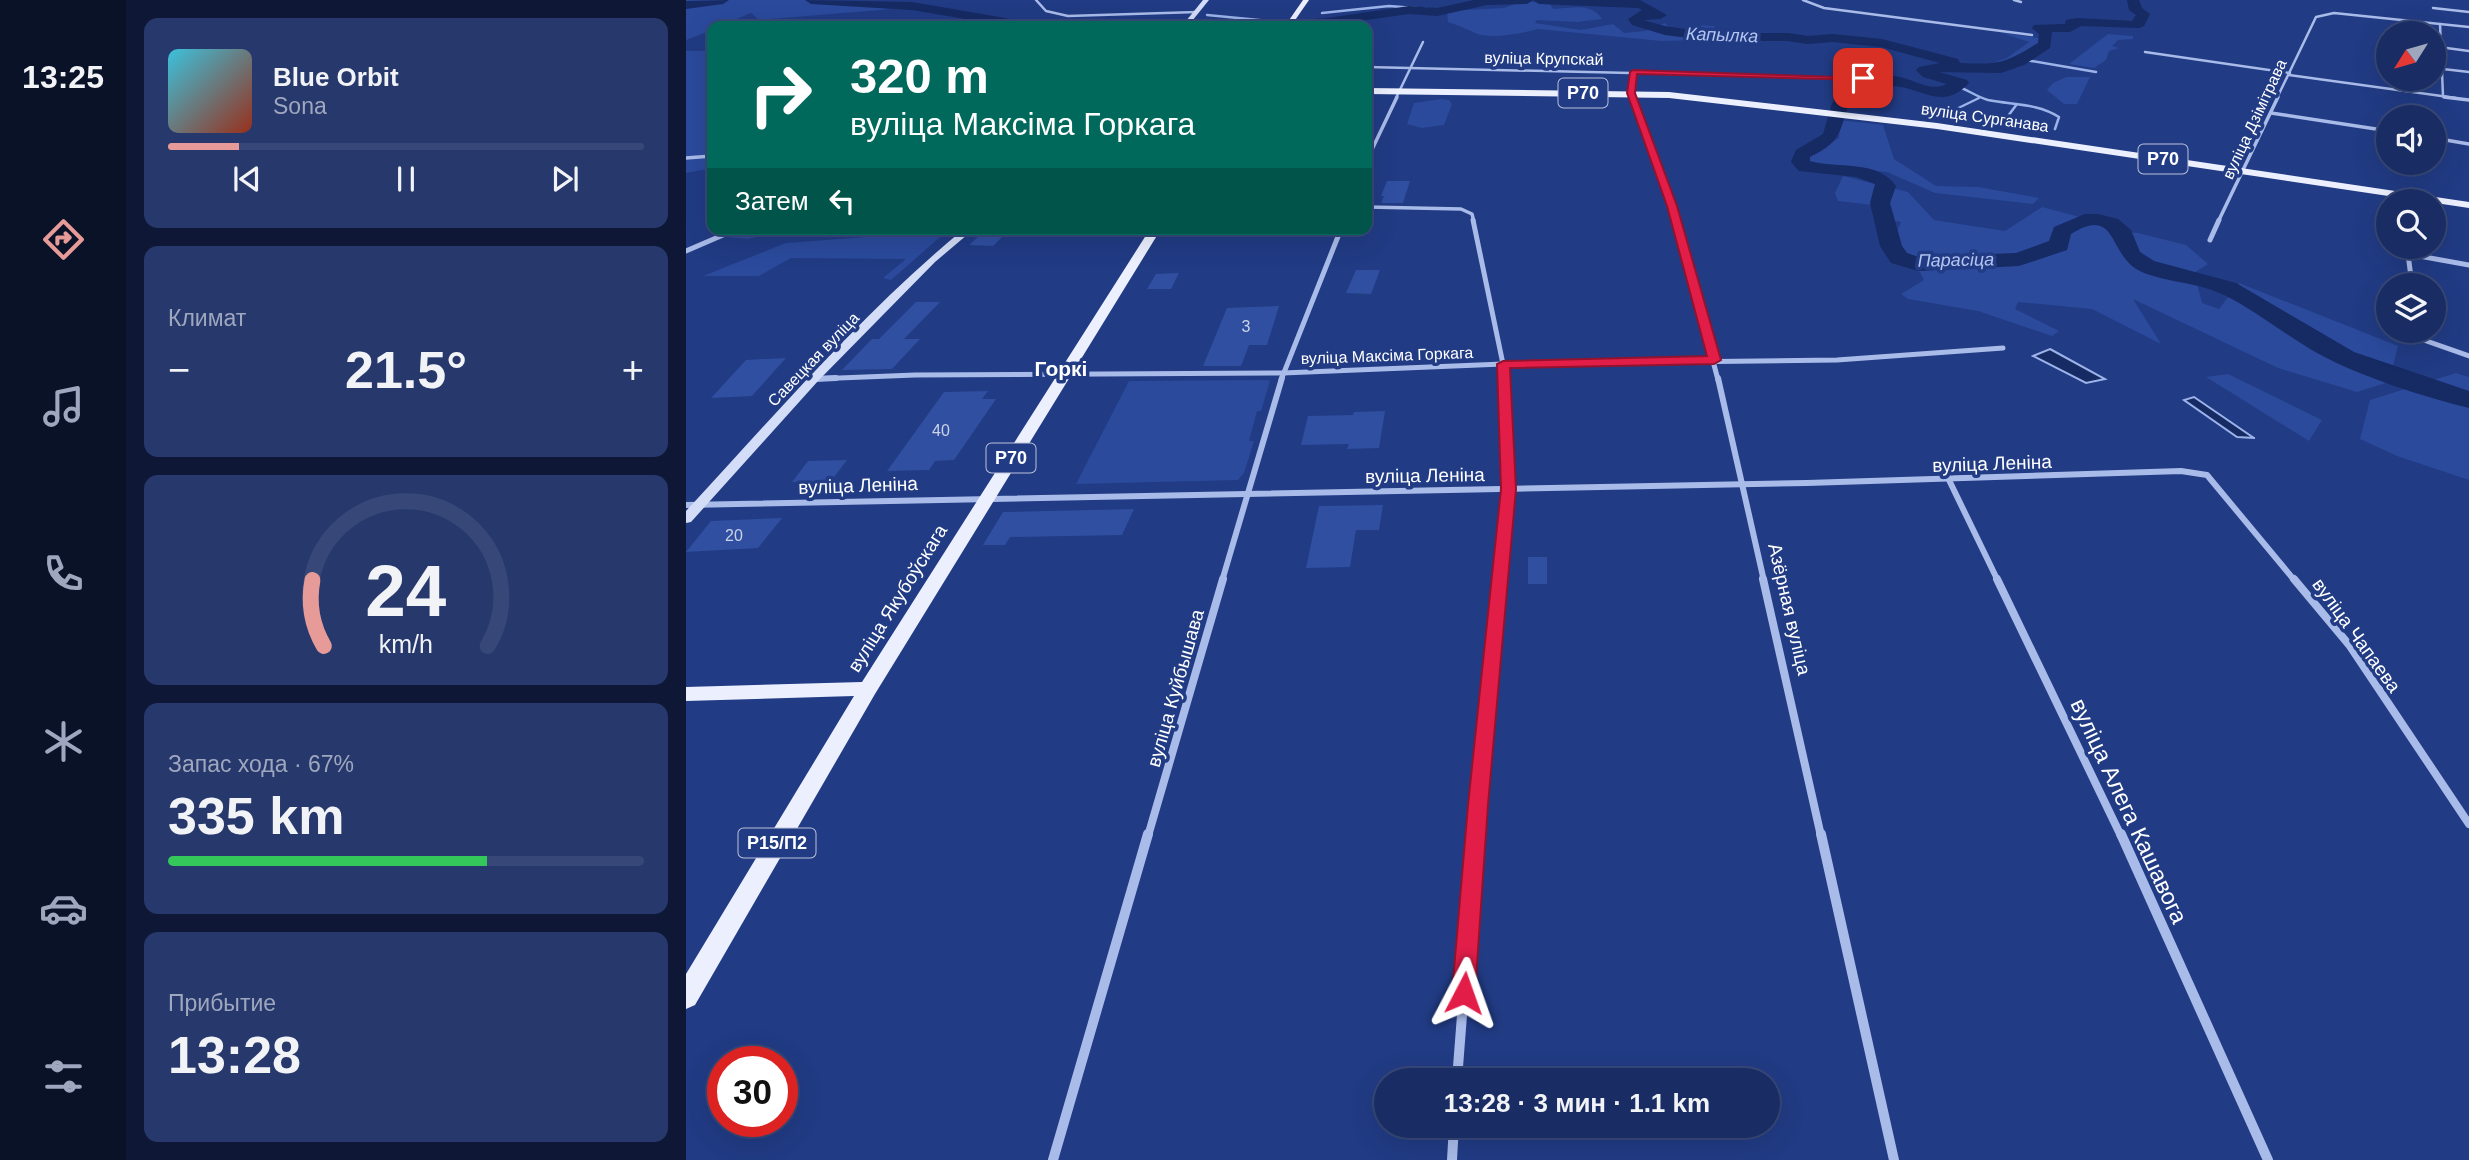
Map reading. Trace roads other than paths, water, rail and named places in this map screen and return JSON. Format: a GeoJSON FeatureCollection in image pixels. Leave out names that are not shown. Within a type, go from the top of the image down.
{"type":"FeatureCollection","features":[{"type":"Feature","properties":{"kind":"main road"},"geometry":{"type":"LineString","coordinates":[[1189,21],[1206,0]]}},
{"type":"Feature","properties":{"kind":"main road"},"geometry":{"type":"LineString","coordinates":[[1291,21],[1306,0]]}},
{"type":"Feature","properties":{"kind":"main road","name":"вуліца Сурганава"},"geometry":{"type":"LineString","coordinates":[[1372,91],[1669,95],[1937,125],[2469,205]]}},
{"type":"Feature","properties":{"kind":"main road","name":"Савецкая вуліца"},"geometry":{"type":"LineString","coordinates":[[686,519],[692,505],[814,379],[932,260],[963,235]]}},
{"type":"Feature","properties":{"kind":"main road","name":"вуліца Якубоўскага"},"geometry":{"type":"LineString","coordinates":[[686,997],[868,689],[1152,235]]}},
{"type":"Feature","properties":{"kind":"main road"},"geometry":{"type":"LineString","coordinates":[[686,694],[868,689]]}},
{"type":"Feature","properties":{"kind":"street"},"geometry":{"type":"LineString","coordinates":[[1036,0],[1046,10],[1068,16],[1197,12]]}},
{"type":"Feature","properties":{"kind":"street"},"geometry":{"type":"LineString","coordinates":[[1803,0],[1824,8],[2032,35]]}},
{"type":"Feature","properties":{"kind":"street"},"geometry":{"type":"LineString","coordinates":[[2014,0],[2021,2]]}},
{"type":"Feature","properties":{"kind":"street"},"geometry":{"type":"LineString","coordinates":[[2433,8],[2469,12]]}},
{"type":"Feature","properties":{"kind":"street","name":"вуліца Дзімітрава"},"geometry":{"type":"LineString","coordinates":[[2210,240],[2316,17],[2325,14],[2406,21]]}},
{"type":"Feature","properties":{"kind":"street"},"geometry":{"type":"LineString","coordinates":[[2446,25],[2469,27]]}},
{"type":"Feature","properties":{"kind":"street"},"geometry":{"type":"LineString","coordinates":[[1372,149],[1423,42]]}},
{"type":"Feature","properties":{"kind":"street"},"geometry":{"type":"LineString","coordinates":[[2446,48],[2469,51]]}},
{"type":"Feature","properties":{"kind":"street"},"geometry":{"type":"LineString","coordinates":[[2145,52],[2469,100]]}},
{"type":"Feature","properties":{"kind":"street","name":"вуліца Крупскай"},"geometry":{"type":"LineString","coordinates":[[1372,67],[1846,78],[1889,76]]}},
{"type":"Feature","properties":{"kind":"street"},"geometry":{"type":"LineString","coordinates":[[2446,69],[2469,72]]}},
{"type":"Feature","properties":{"kind":"street","name":"Азёрная вуліца"},"geometry":{"type":"LineString","coordinates":[[1633,72],[1631,93],[1672,206],[1714,360],[1894,1160]]}},
{"type":"Feature","properties":{"kind":"street"},"geometry":{"type":"LineString","coordinates":[[2443,91],[2443,96]]}},
{"type":"Feature","properties":{"kind":"street"},"geometry":{"type":"LineString","coordinates":[[2271,113],[2376,129]]}},
{"type":"Feature","properties":{"kind":"street"},"geometry":{"type":"LineString","coordinates":[[2446,140],[2469,144]]}},
{"type":"Feature","properties":{"kind":"street"},"geometry":{"type":"LineString","coordinates":[[686,158],[707,156]]}},
{"type":"Feature","properties":{"kind":"street"},"geometry":{"type":"LineString","coordinates":[[1372,208],[1461,209],[1472,214],[1503,364],[1508,489],[1478,805],[1458,1068]]}},
{"type":"Feature","properties":{"kind":"street"},"geometry":{"type":"LineString","coordinates":[[686,251],[723,235]]}},
{"type":"Feature","properties":{"kind":"street","name":"вуліца Куйбышава"},"geometry":{"type":"LineString","coordinates":[[1053,1160],[1283,373],[1339,235]]}},
{"type":"Feature","properties":{"kind":"street"},"geometry":{"type":"LineString","coordinates":[[2410,273],[2408,254],[2469,265]]}},
{"type":"Feature","properties":{"kind":"street"},"geometry":{"type":"LineString","coordinates":[[2432,343],[2469,356]]}},
{"type":"Feature","properties":{"kind":"street","name":"вуліца Максіма Горкага"},"geometry":{"type":"LineString","coordinates":[[814,379],[915,375],[1283,373],[1503,364],[1837,360],[2003,348]]}},
{"type":"Feature","properties":{"kind":"street","name":"вуліца Леніна"},"geometry":{"type":"LineString","coordinates":[[692,505],[986,497],[1744,486],[2181,471],[2207,475]]}},
{"type":"Feature","properties":{"kind":"street","name":"вуліца Чапаева"},"geometry":{"type":"LineString","coordinates":[[2207,475],[2350,646],[2469,824]]}},
{"type":"Feature","properties":{"kind":"street","name":"вуліца Алега Кашавога"},"geometry":{"type":"LineString","coordinates":[[1949,480],[2106,802],[2268,1160]]}},
{"type":"Feature","properties":{"kind":"street"},"geometry":{"type":"LineString","coordinates":[[1452,1160],[1453,1138]]}},
{"type":"Feature","properties":{"kind":"waterway","name":"Капылка"},"geometry":{"type":"LineString","coordinates":[[686,5],[723,0]]}},
{"type":"Feature","properties":{"kind":"waterway","name":"Капылка"},"geometry":{"type":"LineString","coordinates":[[811,0],[912,6],[999,21]]}},
{"type":"Feature","properties":{"kind":"waterway","name":"Капылка"},"geometry":{"type":"LineString","coordinates":[[1334,21],[1409,10],[1437,12],[1487,1],[1527,0]]}},
{"type":"Feature","properties":{"kind":"waterway","name":"Капылка"},"geometry":{"type":"LineString","coordinates":[[1539,0],[1630,6],[1640,4],[1660,15],[1642,14],[1635,19],[1637,22],[1680,33],[1743,39],[1833,38],[1882,43],[1953,62]]}},
{"type":"Feature","properties":{"kind":"waterway","name":"Парасіца"},"geometry":{"type":"LineString","coordinates":[[2133,0],[2136,10],[2143,14],[2139,23],[2134,25],[2077,22],[2071,23],[2074,26],[2070,28],[2039,28],[2046,33],[2045,45],[2018,62],[1992,69],[1944,67],[1924,70],[1928,74],[1961,83],[1940,93],[1925,91],[1903,82],[1887,81],[1845,94],[1831,136],[1802,154],[1800,162],[1806,167],[1858,172],[1882,180],[1886,186],[1880,203],[1891,246],[1899,258],[1918,264],[2019,259],[2059,245],[2061,231],[2073,224],[2085,220],[2104,221],[2121,230],[2132,256],[2146,266],[2228,288],[2315,342],[2345,357],[2469,400]]}},
{"type":"Feature","properties":{"kind":"waterway"},"geometry":{"type":"LineString","coordinates":[[1322,13],[1389,6],[1428,9],[1425,11]]}},
{"type":"Feature","properties":{"kind":"waterway"},"geometry":{"type":"LineString","coordinates":[[1207,15],[1270,21]]}},
{"type":"Feature","properties":{"kind":"waterway"},"geometry":{"type":"LineString","coordinates":[[2020,59],[2096,72]]}},
{"type":"Feature","properties":{"kind":"waterway"},"geometry":{"type":"LineString","coordinates":[[1957,86],[1988,100],[2017,104]]}},
{"type":"Feature","properties":{"kind":"waterway"},"geometry":{"type":"LineString","coordinates":[[1944,115],[1979,98]]}},
{"type":"Feature","properties":{"kind":"waterway"},"geometry":{"type":"LineString","coordinates":[[2002,124],[2017,104]]}},
{"type":"Feature","properties":{"kind":"waterway"},"geometry":{"type":"LineString","coordinates":[[2017,104],[2051,112],[2059,117],[2055,129]]}},
{"type":"Feature","properties":{"kind":"district","name":"Горкі"},"geometry":{"type":"Point","coordinates":[1061,369]}}]}
